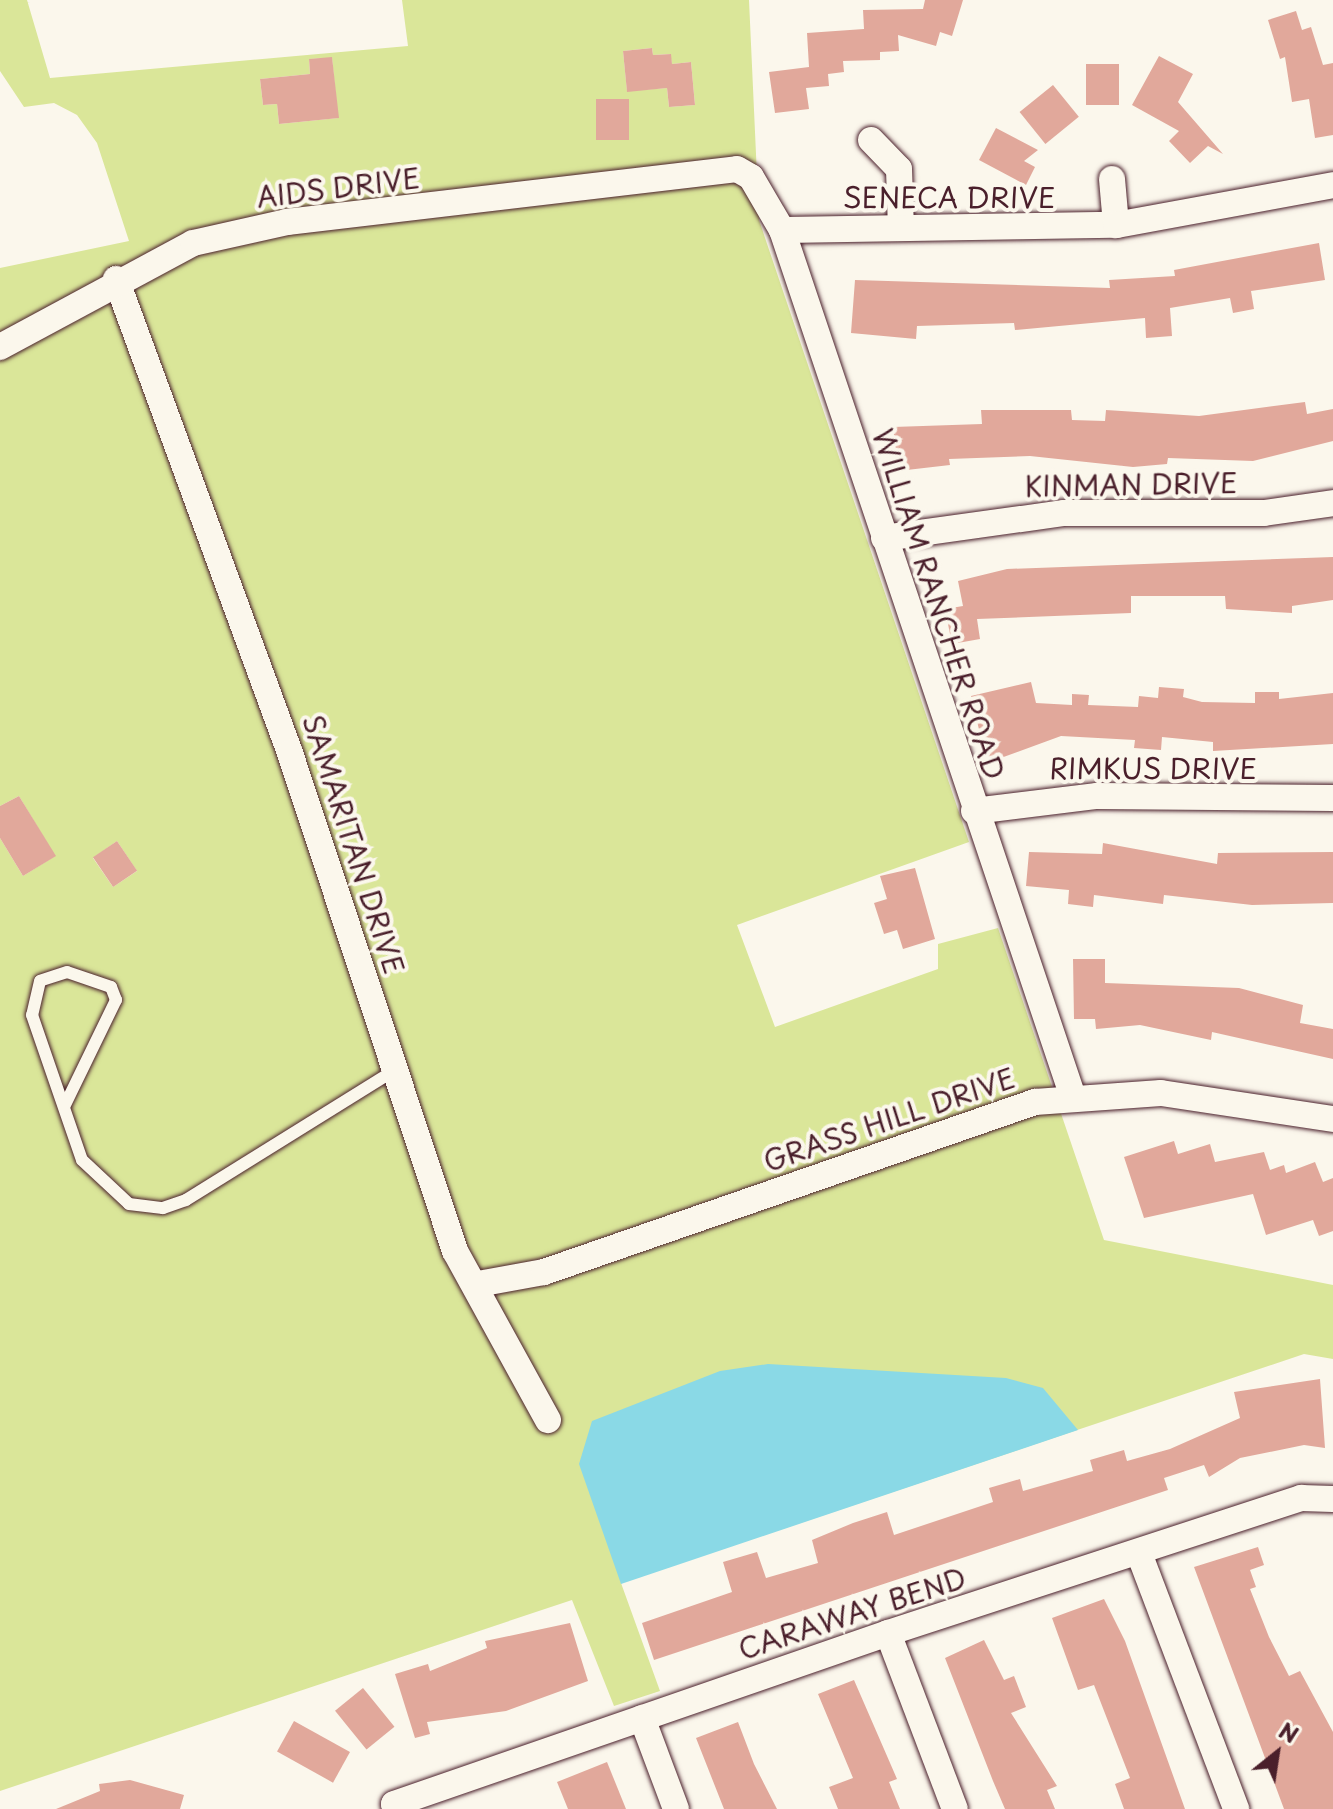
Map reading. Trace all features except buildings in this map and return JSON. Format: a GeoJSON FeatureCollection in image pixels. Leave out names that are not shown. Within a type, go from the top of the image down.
{"type":"FeatureCollection","features":[{"type":"Feature","properties":{"kind":"street"},"geometry":{"type":"LineString","coordinates":[[871,140],[899,169],[901,228]]}},
{"type":"Feature","properties":{"kind":"street","name":"WILLIAM RANCHER ROAD"},"geometry":{"type":"LineString","coordinates":[[710,172],[737,169],[751,177],[782,230],[974,811],[1073,1097]]}},
{"type":"Feature","properties":{"kind":"street","name":"AIDS DRIVE"},"geometry":{"type":"LineString","coordinates":[[0,347],[116,279],[193,243],[287,222],[710,172]]}},
{"type":"Feature","properties":{"kind":"street"},"geometry":{"type":"LineString","coordinates":[[1112,179],[1116,225]]}},
{"type":"Feature","properties":{"kind":"street","name":"SENECA DRIVE"},"geometry":{"type":"LineString","coordinates":[[782,230],[1116,225],[1333,185]]}},
{"type":"Feature","properties":{"kind":"street","name":"SAMARITAN DRIVE"},"geometry":{"type":"LineString","coordinates":[[116,279],[176,429],[455,1251],[478,1284],[548,1420]]}},
{"type":"Feature","properties":{"kind":"street","name":"KINMAN DRIVE"},"geometry":{"type":"LineString","coordinates":[[884,538],[1064,513],[1264,513],[1333,503]]}},
{"type":"Feature","properties":{"kind":"street","name":"RIMKUS DRIVE"},"geometry":{"type":"LineString","coordinates":[[974,811],[1097,796],[1333,798]]}},
{"type":"Feature","properties":{"kind":"street","name":"GRASS HILL DRIVE"},"geometry":{"type":"LineString","coordinates":[[478,1284],[544,1272],[1035,1102],[1161,1093],[1333,1119]]}},
{"type":"Feature","properties":{"kind":"street","name":"CARAWAY BEND"},"geometry":{"type":"LineString","coordinates":[[395,1806],[888,1633],[1301,1498],[1333,1499]]}},
{"type":"Feature","properties":{"kind":"street"},"geometry":{"type":"LineString","coordinates":[[1139,1553],[1236,1809]]}},
{"type":"Feature","properties":{"kind":"street"},"geometry":{"type":"LineString","coordinates":[[888,1633],[955,1809]]}},
{"type":"Feature","properties":{"kind":"street"},"geometry":{"type":"LineString","coordinates":[[642,1718],[676,1809]]}},
{"type":"Feature","properties":{"kind":"lane"},"geometry":{"type":"LineString","coordinates":[[65,1105],[116,1000],[111,987],[79,973],[40,981],[30,1003],[82,1160],[100,1181],[129,1204],[163,1208],[214,1183],[395,1070]]}},
{"type":"Feature","properties":{"kind":"green space"},"geometry":{"type":"Polygon","coordinates":[[[0,0],[27,0],[50,78],[408,46],[402,0],[749,0],[759,220],[969,842],[737,925],[775,1027],[938,969],[938,944],[998,928],[1104,1240],[1333,1285],[1333,1359],[1304,1354],[621,1583],[660,1691],[614,1706],[572,1600],[0,1791],[0,838],[23,876],[55,856],[19,796],[0,806],[0,268],[129,241],[97,143],[77,115],[54,103],[24,107],[0,71],[0,0]],[[652,48],[623,51],[627,91],[667,88],[669,107],[695,105],[691,62],[672,64],[670,54],[653,55],[652,48]],[[332,58],[309,59],[310,74],[260,79],[263,105],[277,104],[279,124],[338,118],[332,58]],[[596,99],[596,139],[628,99],[596,99]],[[117,841],[93,858],[113,887],[137,871],[117,841]]]}},
{"type":"Feature","properties":{"kind":"water"},"geometry":{"type":"Polygon","coordinates":[[[768,1364],[1006,1378],[1043,1388],[1078,1430],[621,1584],[579,1464],[592,1421],[720,1371],[768,1364]]]}}]}
